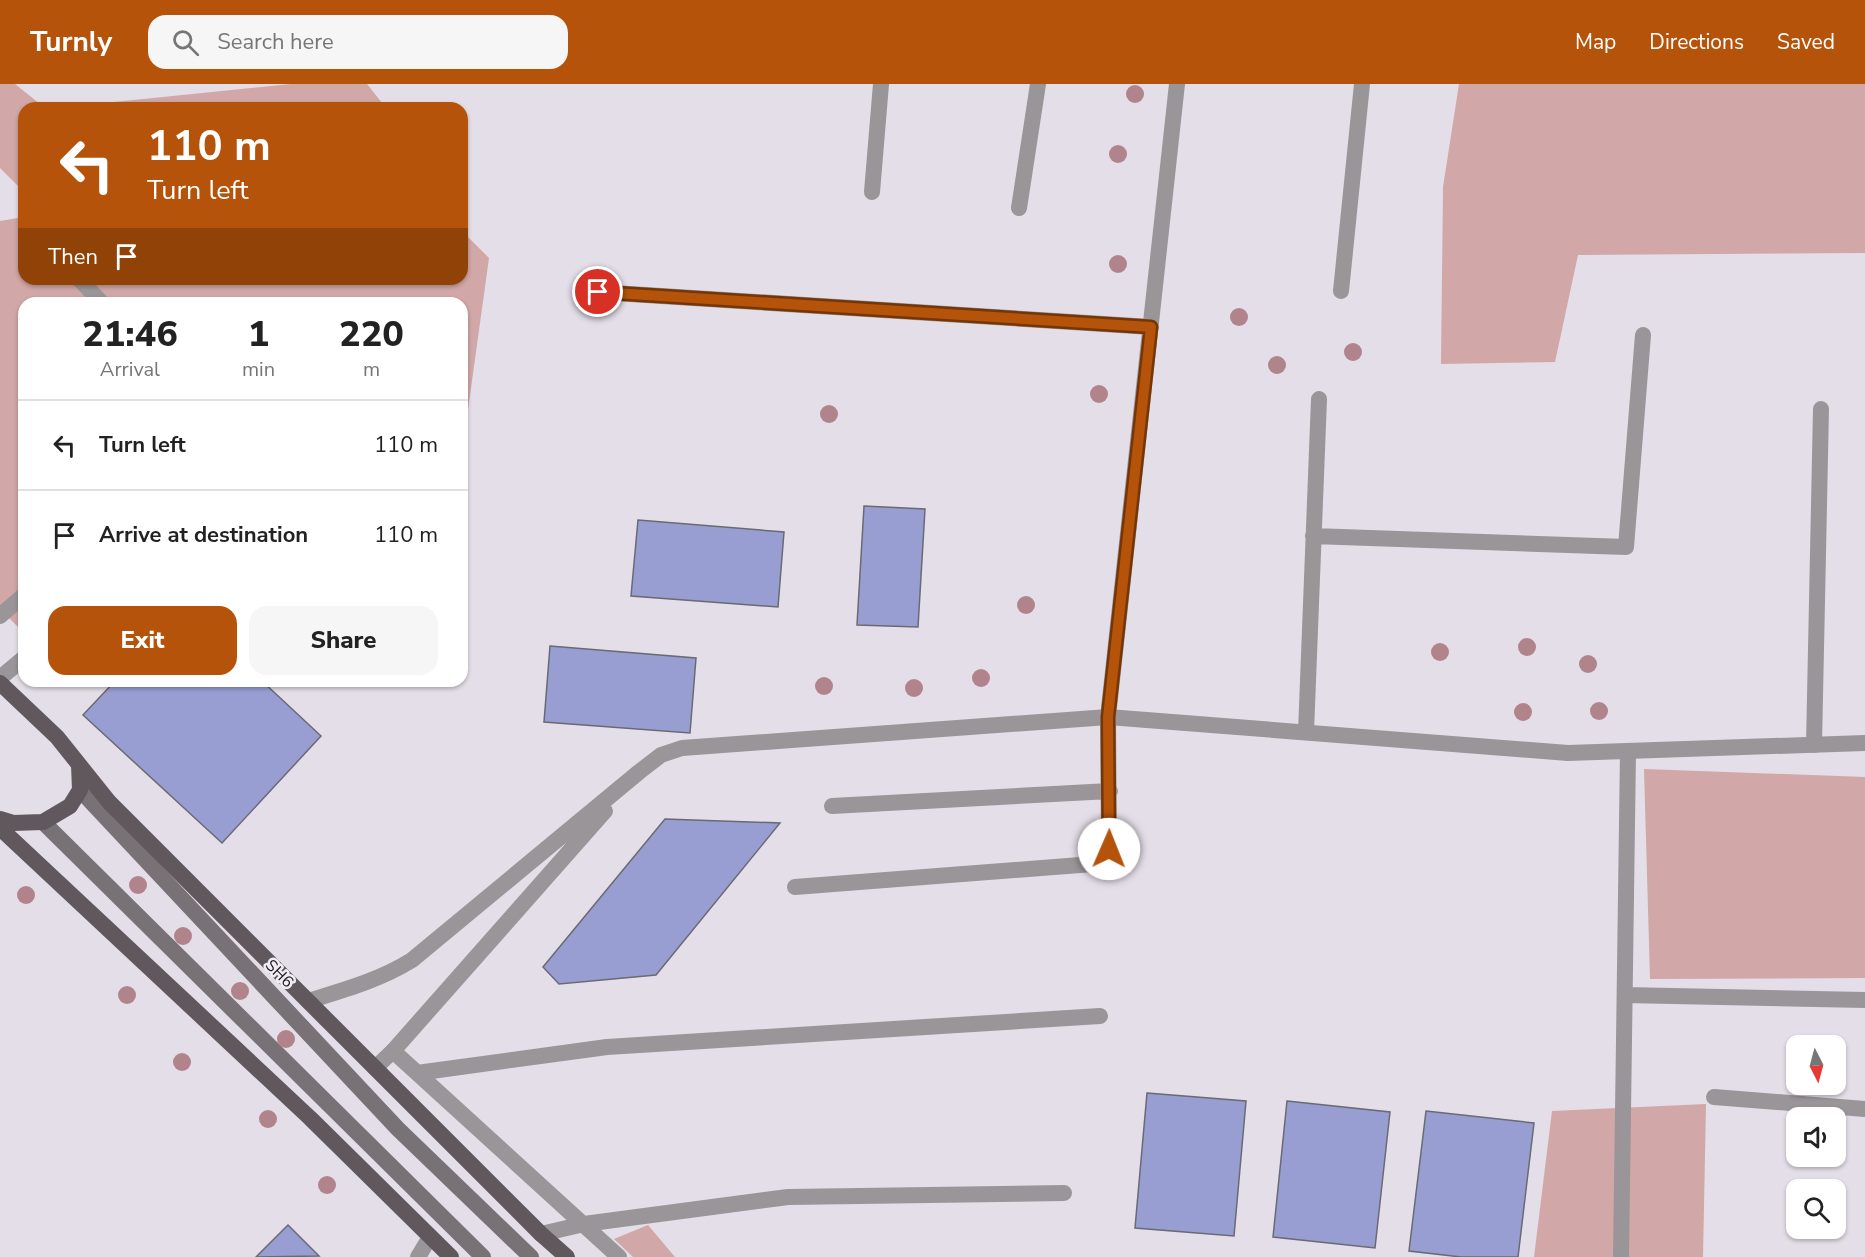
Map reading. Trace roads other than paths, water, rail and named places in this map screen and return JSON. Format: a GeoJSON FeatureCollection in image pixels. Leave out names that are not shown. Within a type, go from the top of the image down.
{"type":"FeatureCollection","features":[{"type":"Feature","properties":{"kind":"main road","name":"SH6"},"geometry":{"type":"LineString","coordinates":[[0,681],[57,737],[109,802],[541,1234],[567,1257]]}},
{"type":"Feature","properties":{"kind":"main road"},"geometry":{"type":"LineString","coordinates":[[0,702],[33,715]]}},
{"type":"Feature","properties":{"kind":"main road"},"geometry":{"type":"LineString","coordinates":[[0,819],[13,823],[43,822],[70,806],[80,790],[79,765]]}},
{"type":"Feature","properties":{"kind":"main road"},"geometry":{"type":"LineString","coordinates":[[80,790],[398,1129],[531,1257]]}},
{"type":"Feature","properties":{"kind":"main road"},"geometry":{"type":"LineString","coordinates":[[43,822],[483,1257]]}},
{"type":"Feature","properties":{"kind":"main road"},"geometry":{"type":"LineString","coordinates":[[0,828],[310,1118],[451,1257]]}},
{"type":"Feature","properties":{"kind":"street"},"geometry":{"type":"LineString","coordinates":[[872,192],[880,84]]}},
{"type":"Feature","properties":{"kind":"street"},"geometry":{"type":"LineString","coordinates":[[1019,208],[1038,84]]}},
{"type":"Feature","properties":{"kind":"street"},"geometry":{"type":"LineString","coordinates":[[795,887],[1093,864],[1103,858],[1109,849],[1108,717],[1177,84]]}},
{"type":"Feature","properties":{"kind":"street"},"geometry":{"type":"LineString","coordinates":[[1341,291],[1362,84]]}},
{"type":"Feature","properties":{"kind":"street"},"geometry":{"type":"LineString","coordinates":[[85,285],[96,297]]}},
{"type":"Feature","properties":{"kind":"street"},"geometry":{"type":"LineString","coordinates":[[598,292],[1151,327]]}},
{"type":"Feature","properties":{"kind":"street"},"geometry":{"type":"LineString","coordinates":[[1313,536],[1626,547],[1643,335]]}},
{"type":"Feature","properties":{"kind":"street"},"geometry":{"type":"LineString","coordinates":[[1306,732],[1319,399]]}},
{"type":"Feature","properties":{"kind":"street"},"geometry":{"type":"LineString","coordinates":[[1814,745],[1821,409]]}},
{"type":"Feature","properties":{"kind":"street"},"geometry":{"type":"LineString","coordinates":[[0,616],[18,601]]}},
{"type":"Feature","properties":{"kind":"street"},"geometry":{"type":"LineString","coordinates":[[0,681],[18,664]]}},
{"type":"Feature","properties":{"kind":"street"},"geometry":{"type":"LineString","coordinates":[[308,1001],[372,981],[392,973],[412,960],[639,772],[661,755],[682,748],[1108,717],[1568,753],[1865,743]]}},
{"type":"Feature","properties":{"kind":"street"},"geometry":{"type":"LineString","coordinates":[[1622,1257],[1628,751]]}},
{"type":"Feature","properties":{"kind":"street"},"geometry":{"type":"LineString","coordinates":[[375,1068],[393,1051],[639,772]]}},
{"type":"Feature","properties":{"kind":"street"},"geometry":{"type":"LineString","coordinates":[[832,806],[1110,791]]}},
{"type":"Feature","properties":{"kind":"street"},"geometry":{"type":"LineString","coordinates":[[1625,995],[1865,1000]]}},
{"type":"Feature","properties":{"kind":"street"},"geometry":{"type":"LineString","coordinates":[[417,1073],[607,1047],[1100,1016]]}},
{"type":"Feature","properties":{"kind":"street"},"geometry":{"type":"LineString","coordinates":[[393,1051],[619,1257]]}},
{"type":"Feature","properties":{"kind":"street"},"geometry":{"type":"LineString","coordinates":[[1714,1097],[1865,1109]]}},
{"type":"Feature","properties":{"kind":"street"},"geometry":{"type":"LineString","coordinates":[[541,1234],[584,1224],[788,1197],[1064,1193]]}},
{"type":"Feature","properties":{"kind":"street"},"geometry":{"type":"LineString","coordinates":[[418,1257],[430,1237]]}}]}
